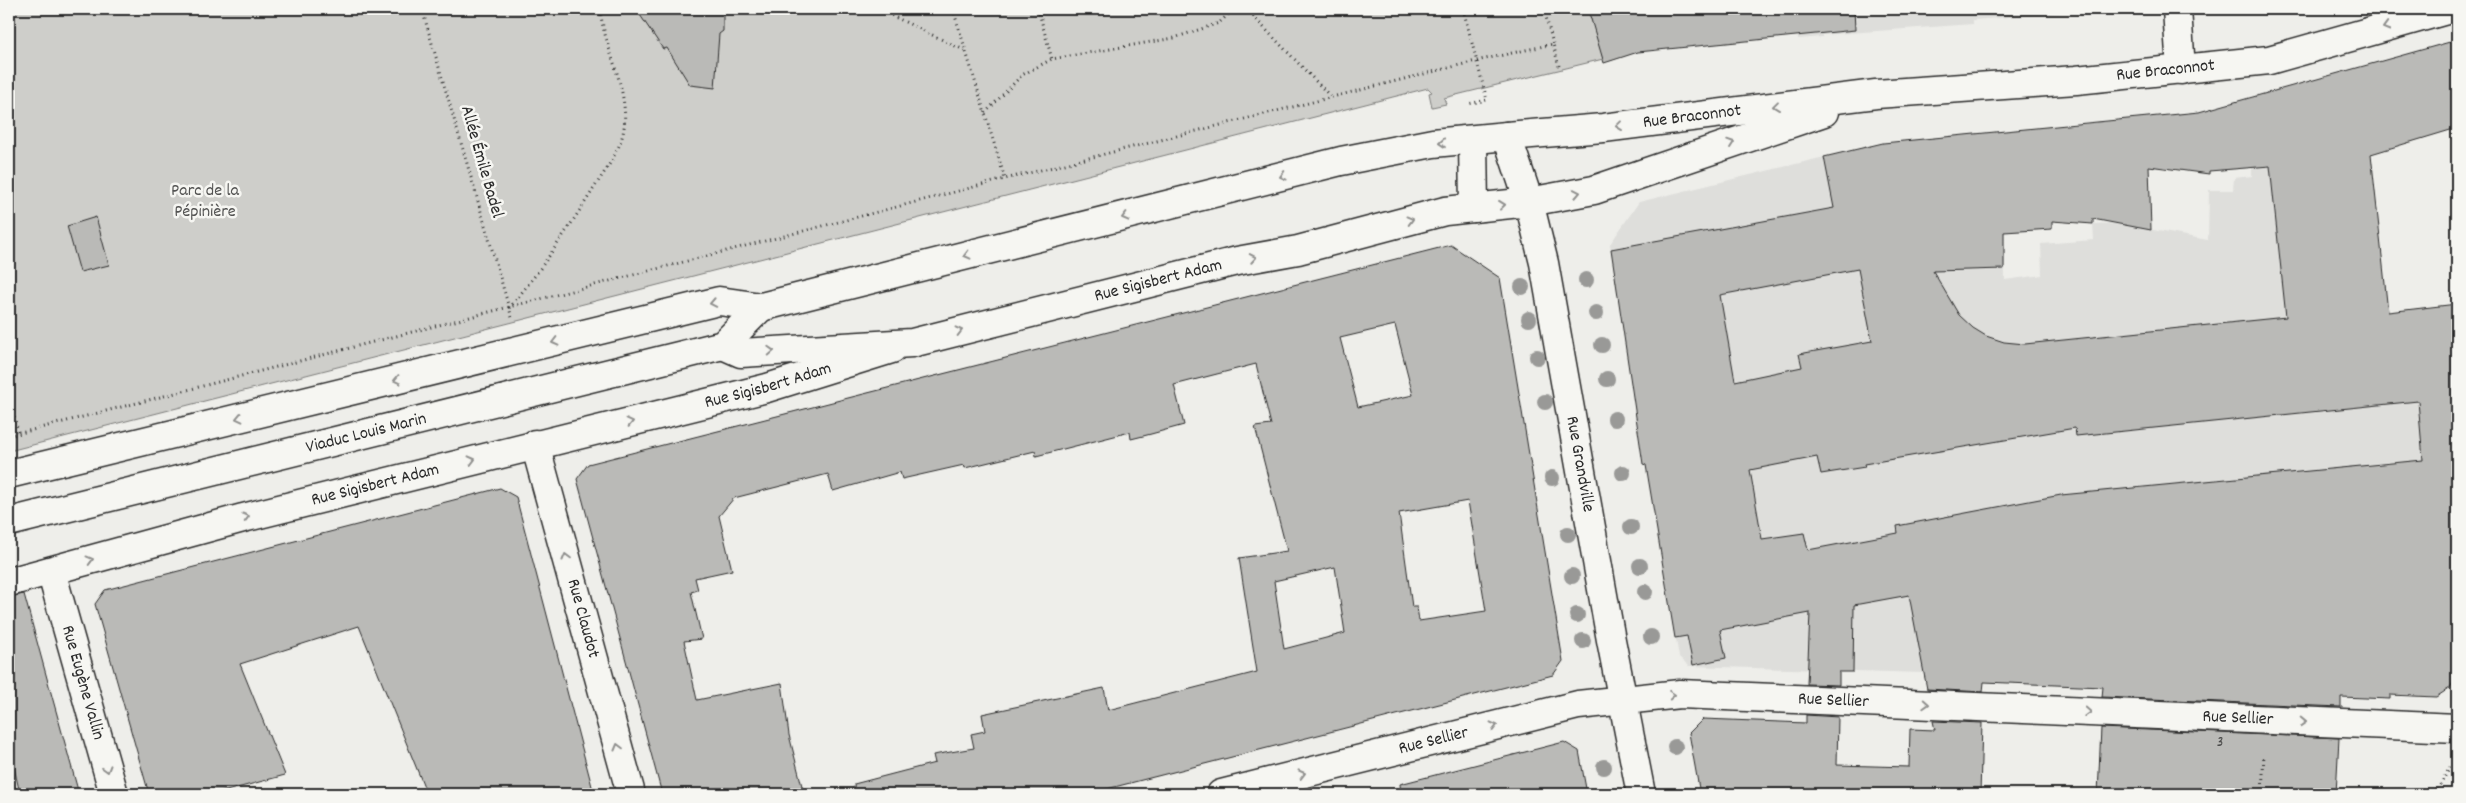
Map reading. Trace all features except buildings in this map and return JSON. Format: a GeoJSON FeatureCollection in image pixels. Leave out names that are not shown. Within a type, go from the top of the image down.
{"type":"FeatureCollection","features":[{"type":"Feature","properties":{"kind":"street"},"geometry":{"type":"LineString","coordinates":[[2177,9],[2181,70]]}},
{"type":"Feature","properties":{"kind":"street","name":"Rue Braconnot"},"geometry":{"type":"LineString","coordinates":[[1508,136],[1603,128],[1876,94],[2076,80],[2269,60],[2450,9]]}},
{"type":"Feature","properties":{"kind":"street","name":"Rue Braconnot"},"geometry":{"type":"LineString","coordinates":[[1529,202],[1594,190],[1876,94]]}},
{"type":"Feature","properties":{"kind":"street"},"geometry":{"type":"LineString","coordinates":[[9,474],[719,301],[761,307],[1341,161],[1388,151],[1508,136]]}},
{"type":"Feature","properties":{"kind":"street","name":"Rue Grandville"},"geometry":{"type":"LineString","coordinates":[[1508,136],[1529,202],[1553,310],[1611,640],[1641,794]]}},
{"type":"Feature","properties":{"kind":"street"},"geometry":{"type":"LineString","coordinates":[[1473,140],[1474,208]]}},
{"type":"Feature","properties":{"kind":"street","name":"Rue Sigisbert Adam"},"geometry":{"type":"LineString","coordinates":[[9,582],[243,518],[534,444],[767,388],[912,343],[1237,261],[1298,250],[1445,212],[1529,202]]}},
{"type":"Feature","properties":{"kind":"street"},"geometry":{"type":"LineString","coordinates":[[761,307],[724,345],[741,353],[912,343]]}},
{"type":"Feature","properties":{"kind":"street","name":"Viaduc Louis Marin"},"geometry":{"type":"LineString","coordinates":[[9,522],[724,345]]}},
{"type":"Feature","properties":{"kind":"street","name":"Rue Claudot"},"geometry":{"type":"LineString","coordinates":[[534,444],[631,794]]}},
{"type":"Feature","properties":{"kind":"street","name":"Rue Eugène Vallin"},"geometry":{"type":"LineString","coordinates":[[52,571],[114,794]]}},
{"type":"Feature","properties":{"kind":"street","name":"Rue Sellier"},"geometry":{"type":"LineString","coordinates":[[1221,794],[1578,705],[1680,694],[2457,728]]}},
{"type":"Feature","properties":{"kind":"path","name":"Allée Émile Badel"},"geometry":{"type":"LineString","coordinates":[[422,9],[514,322]]}},
{"type":"Feature","properties":{"kind":"path"},"geometry":{"type":"LineString","coordinates":[[510,308],[538,275],[585,202],[613,157],[624,129],[622,99],[602,27],[600,9]]}},
{"type":"Feature","properties":{"kind":"path"},"geometry":{"type":"LineString","coordinates":[[878,9],[966,52]]}},
{"type":"Feature","properties":{"kind":"path"},"geometry":{"type":"LineString","coordinates":[[953,9],[1005,179]]}},
{"type":"Feature","properties":{"kind":"path"},"geometry":{"type":"LineString","coordinates":[[1038,9],[1052,59]]}},
{"type":"Feature","properties":{"kind":"path"},"geometry":{"type":"LineString","coordinates":[[986,113],[1022,75],[1052,59],[1174,38],[1218,23],[1234,9]]}},
{"type":"Feature","properties":{"kind":"path"},"geometry":{"type":"LineString","coordinates":[[1246,9],[1332,98]]}},
{"type":"Feature","properties":{"kind":"path"},"geometry":{"type":"LineString","coordinates":[[1458,106],[1487,100],[1463,9]]}},
{"type":"Feature","properties":{"kind":"path"},"geometry":{"type":"LineString","coordinates":[[1544,9],[1560,70]]}},
{"type":"Feature","properties":{"kind":"path"},"geometry":{"type":"LineString","coordinates":[[9,436],[1005,179],[1476,61],[1553,44]]}},
{"type":"Feature","properties":{"kind":"path"},"geometry":{"type":"LineString","coordinates":[[9,397],[20,441]]}},
{"type":"Feature","properties":{"kind":"path"},"geometry":{"type":"LineString","coordinates":[[2262,794],[2265,745]]}},
{"type":"Feature","properties":{"kind":"path"},"geometry":{"type":"LineString","coordinates":[[2435,794],[2457,754]]}},
{"type":"Feature","properties":{"kind":"shaded area"},"geometry":{"type":"Polygon","coordinates":[[[1633,9],[2112,9],[1973,20],[1973,24],[1822,35],[1822,37],[1798,39],[1797,36],[1645,47],[1633,9]]]}},
{"type":"Feature","properties":{"kind":"shaded area"},"geometry":{"type":"Polygon","coordinates":[[[1882,143],[1890,198],[2004,219],[2005,280],[2042,275],[2041,244],[2094,240],[2093,224],[2114,223],[2208,240],[2209,190],[2233,190],[2234,178],[2252,176],[2252,149],[2273,146],[2388,312],[2457,304],[2457,576],[2409,574],[2390,699],[1924,673],[1689,666],[1679,657],[1646,465],[1643,464],[1610,244],[1639,202],[1882,143]]]}},
{"type":"Feature","properties":{"kind":"green space","name":"Parc de la Pépinière"},"geometry":{"type":"Polygon","coordinates":[[[9,9],[1587,9],[1597,34],[1603,59],[1444,98],[1446,104],[1432,107],[1429,93],[1432,92],[1428,88],[9,451],[9,9]]]}}]}
